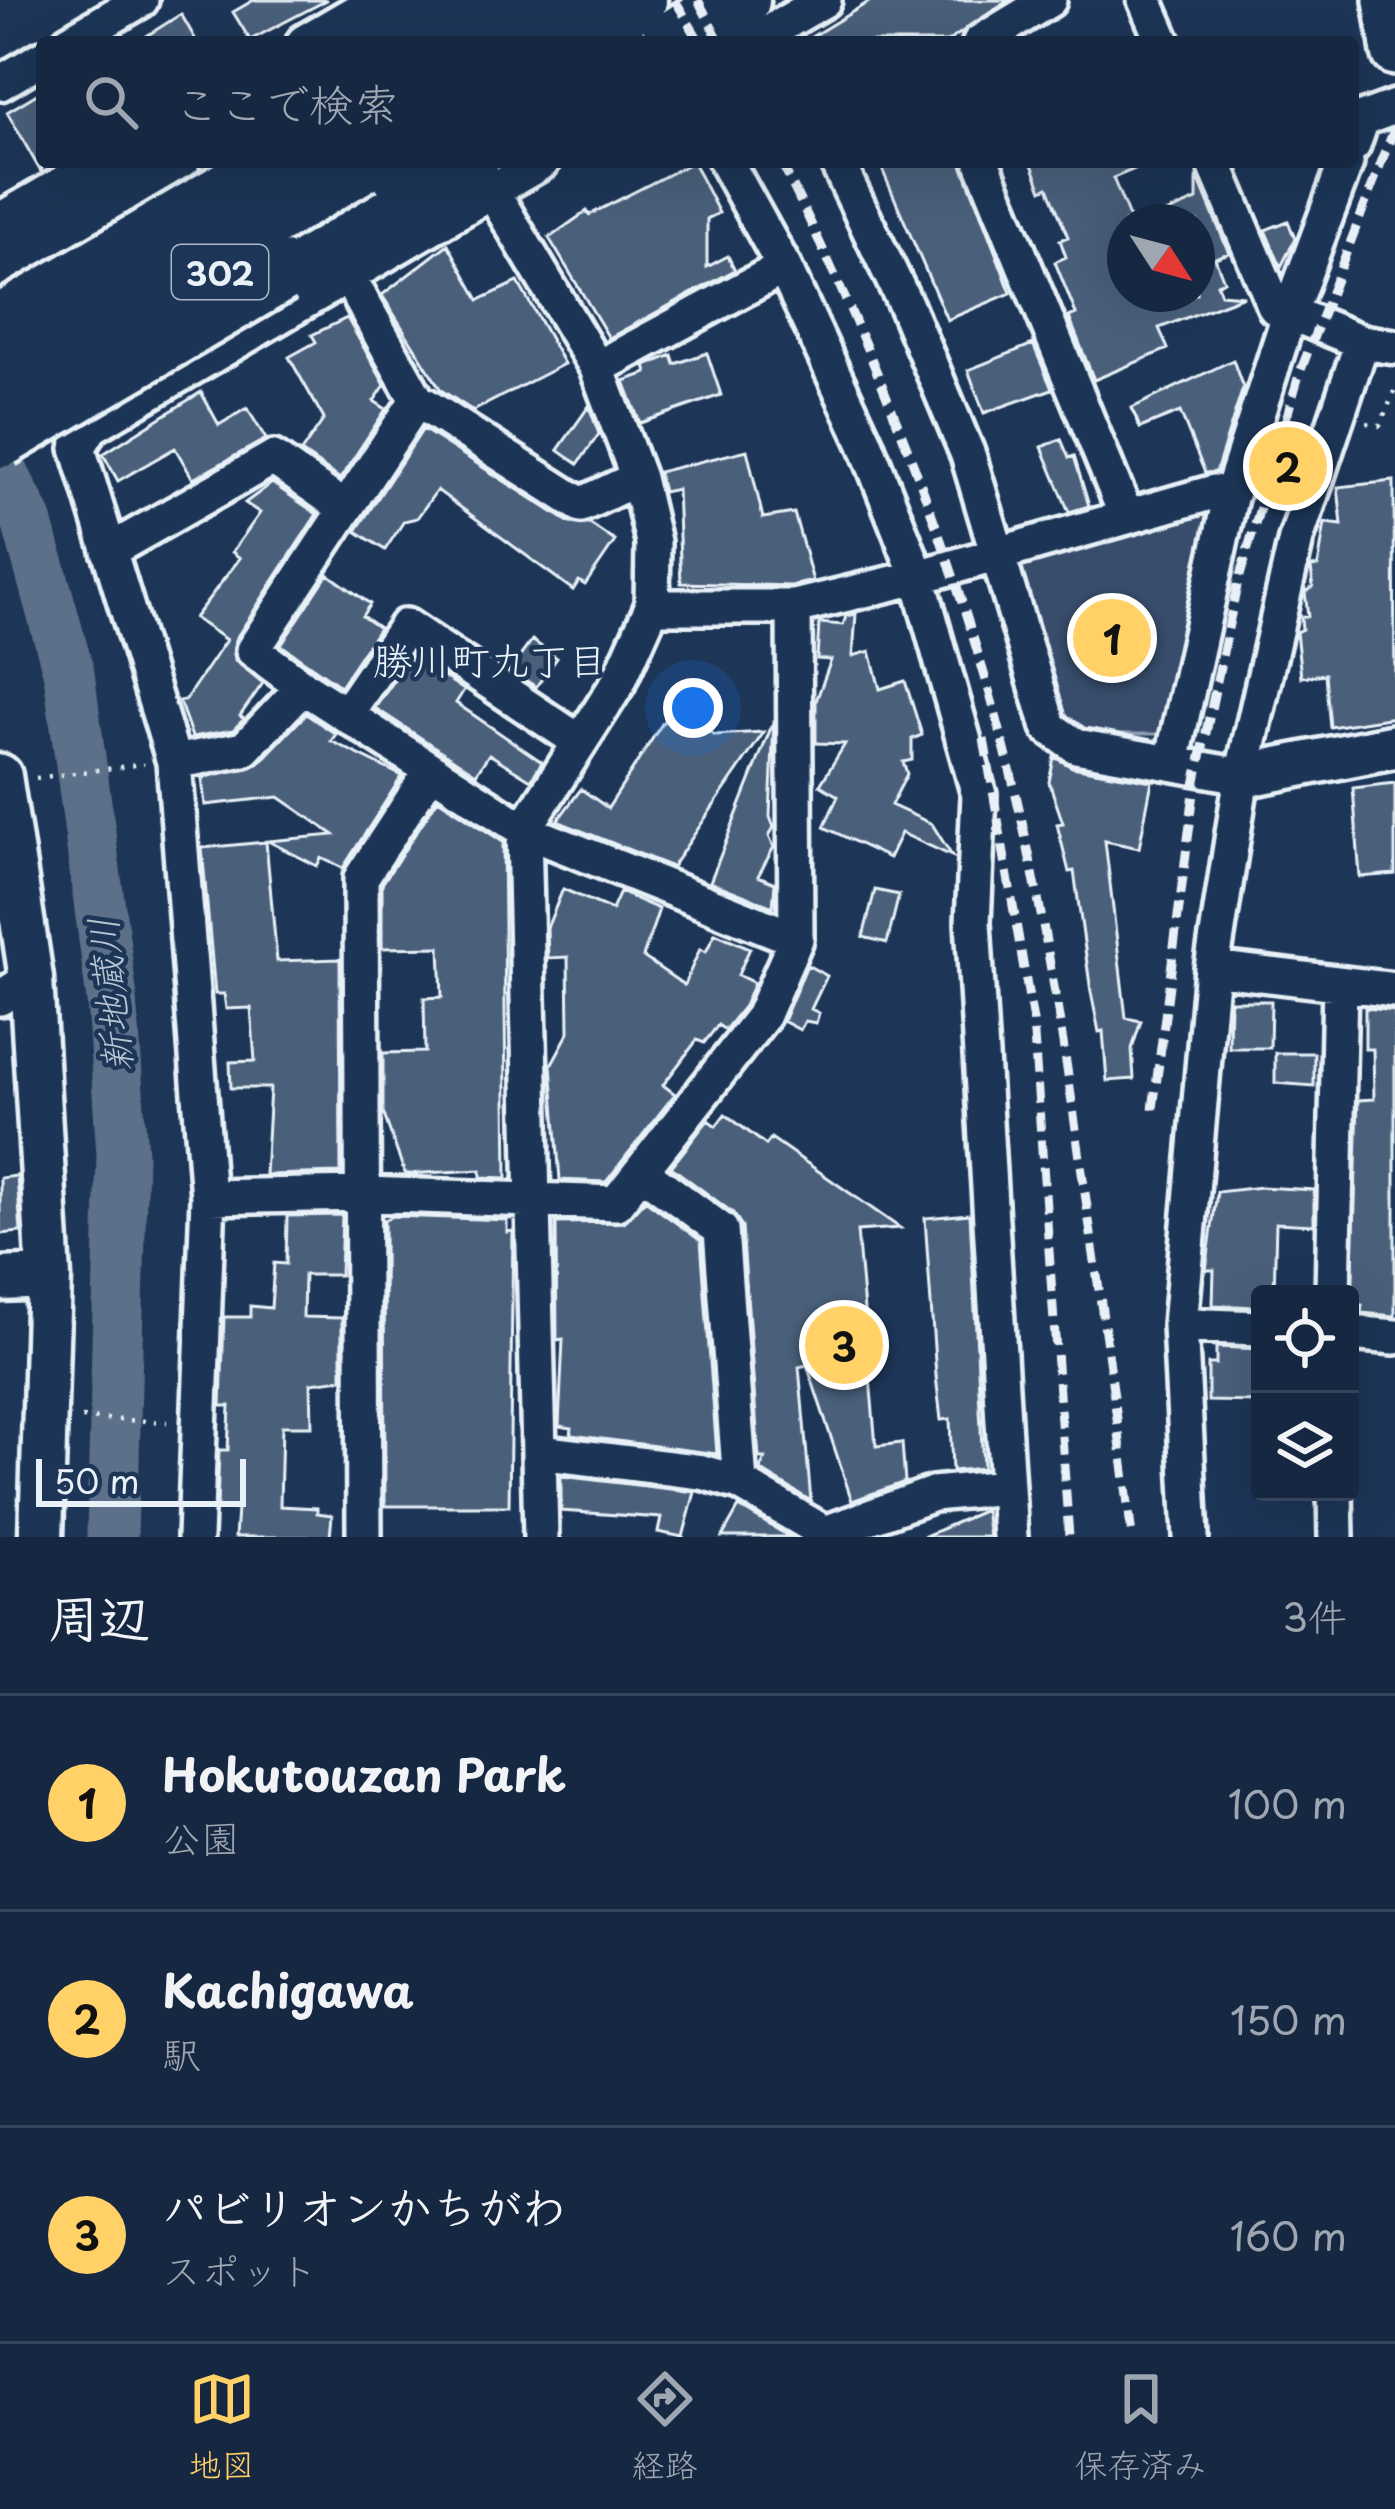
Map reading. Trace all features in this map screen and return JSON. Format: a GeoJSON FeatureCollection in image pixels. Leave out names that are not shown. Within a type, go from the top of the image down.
{"type":"FeatureCollection","features":[{"type":"Feature","properties":{"kind":"highway"},"geometry":{"type":"LineString","coordinates":[[382,36],[444,0]]}},
{"type":"Feature","properties":{"kind":"highway"},"geometry":{"type":"LineString","coordinates":[[451,36],[513,0]]}},
{"type":"Feature","properties":{"kind":"highway"},"geometry":{"type":"LineString","coordinates":[[494,36],[556,0]]}},
{"type":"Feature","properties":{"kind":"highway"},"geometry":{"type":"LineString","coordinates":[[575,36],[636,0]]}},
{"type":"Feature","properties":{"kind":"highway"},"geometry":{"type":"LineString","coordinates":[[621,36],[684,0]]}},
{"type":"Feature","properties":{"kind":"highway"},"geometry":{"type":"LineString","coordinates":[[701,36],[774,21]]}},
{"type":"Feature","properties":{"kind":"highway"},"geometry":{"type":"LineString","coordinates":[[0,262],[158,168]]}},
{"type":"Feature","properties":{"kind":"highway","name":"302"},"geometry":{"type":"LineString","coordinates":[[11,389],[75,341],[128,243],[176,199],[228,168]]}},
{"type":"Feature","properties":{"kind":"highway"},"geometry":{"type":"LineString","coordinates":[[0,326],[269,168]]}},
{"type":"Feature","properties":{"kind":"highway"},"geometry":{"type":"LineString","coordinates":[[11,389],[353,168]]}},
{"type":"Feature","properties":{"kind":"highway","name":"302"},"geometry":{"type":"LineString","coordinates":[[11,389],[139,320],[397,168]]}},
{"type":"Feature","properties":{"kind":"highway"},"geometry":{"type":"LineString","coordinates":[[0,437],[280,272],[480,176]]}},
{"type":"Feature","properties":{"kind":"main road"},"geometry":{"type":"LineString","coordinates":[[1387,0],[1395,52]]}},
{"type":"Feature","properties":{"kind":"street"},"geometry":{"type":"LineString","coordinates":[[79,36],[138,0]]}},
{"type":"Feature","properties":{"kind":"street"},"geometry":{"type":"LineString","coordinates":[[314,36],[376,0]]}},
{"type":"Feature","properties":{"kind":"street"},"geometry":{"type":"LineString","coordinates":[[774,21],[824,0]]}},
{"type":"Feature","properties":{"kind":"street"},"geometry":{"type":"LineString","coordinates":[[990,36],[1049,0]]}},
{"type":"Feature","properties":{"kind":"street"},"geometry":{"type":"LineString","coordinates":[[1145,0],[1160,36]]}},
{"type":"Feature","properties":{"kind":"street"},"geometry":{"type":"LineString","coordinates":[[0,83],[36,62]]}},
{"type":"Feature","properties":{"kind":"street"},"geometry":{"type":"LineString","coordinates":[[1359,129],[1363,119],[1395,107]]}},
{"type":"Feature","properties":{"kind":"street"},"geometry":{"type":"LineString","coordinates":[[0,220],[90,168]]}},
{"type":"Feature","properties":{"kind":"street"},"geometry":{"type":"LineString","coordinates":[[195,1537],[208,1197],[174,762],[78,448],[82,436],[348,276],[480,176],[515,168]]}},
{"type":"Feature","properties":{"kind":"street"},"geometry":{"type":"LineString","coordinates":[[729,168],[784,267],[865,442],[918,577],[979,794],[973,922],[1010,1537]]}},
{"type":"Feature","properties":{"kind":"street"},"geometry":{"type":"LineString","coordinates":[[840,168],[906,306],[968,454],[1049,727],[1076,746],[1242,776],[1395,746]]}},
{"type":"Feature","properties":{"kind":"street"},"geometry":{"type":"LineString","coordinates":[[984,168],[1124,513]]}},
{"type":"Feature","properties":{"kind":"street"},"geometry":{"type":"LineString","coordinates":[[1191,1537],[1180,1324],[1212,968],[1242,776],[1296,538],[1378,344],[1275,307],[1217,168]]}},
{"type":"Feature","properties":{"kind":"street"},"geometry":{"type":"LineString","coordinates":[[1172,762],[1230,498],[1289,315],[1344,168]]}},
{"type":"Feature","properties":{"kind":"street"},"geometry":{"type":"LineString","coordinates":[[480,176],[597,368],[638,478],[653,542],[652,607],[617,683],[524,830],[541,1537]]}},
{"type":"Feature","properties":{"kind":"street"},"geometry":{"type":"LineString","coordinates":[[597,368],[784,267]]}},
{"type":"Feature","properties":{"kind":"street"},"geometry":{"type":"LineString","coordinates":[[348,276],[417,400],[581,506],[638,478]]}},
{"type":"Feature","properties":{"kind":"street"},"geometry":{"type":"LineString","coordinates":[[139,320],[244,337]]}},
{"type":"Feature","properties":{"kind":"street"},"geometry":{"type":"LineString","coordinates":[[417,400],[253,650],[524,830],[796,939]]}},
{"type":"Feature","properties":{"kind":"street"},"geometry":{"type":"LineString","coordinates":[[109,551],[273,458],[344,507]]}},
{"type":"Feature","properties":{"kind":"street"},"geometry":{"type":"LineString","coordinates":[[652,607],[794,607],[918,577],[1124,513],[1214,491],[1230,498]]}},
{"type":"Feature","properties":{"kind":"street"},"geometry":{"type":"LineString","coordinates":[[208,1197],[365,1194],[616,1202],[762,1017],[796,939],[794,607]]}},
{"type":"Feature","properties":{"kind":"street"},"geometry":{"type":"LineString","coordinates":[[346,714],[406,626],[580,742]]}},
{"type":"Feature","properties":{"kind":"street"},"geometry":{"type":"LineString","coordinates":[[174,762],[244,749],[303,687]]}},
{"type":"Feature","properties":{"kind":"street"},"geometry":{"type":"LineString","coordinates":[[364,1537],[361,878],[430,771]]}},
{"type":"Feature","properties":{"kind":"street"},"geometry":{"type":"LineString","coordinates":[[17,777],[15,988],[50,1277],[40,1537]]}},
{"type":"Feature","properties":{"kind":"street"},"geometry":{"type":"LineString","coordinates":[[1212,968],[1395,990]]}},
{"type":"Feature","properties":{"kind":"street"},"geometry":{"type":"LineString","coordinates":[[1333,1285],[1340,984]]}},
{"type":"Feature","properties":{"kind":"street"},"geometry":{"type":"LineString","coordinates":[[641,1171],[721,1230],[740,1483]]}},
{"type":"Feature","properties":{"kind":"street"},"geometry":{"type":"LineString","coordinates":[[0,1279],[50,1277]]}},
{"type":"Feature","properties":{"kind":"street"},"geometry":{"type":"LineString","coordinates":[[1180,1324],[1251,1328]]}},
{"type":"Feature","properties":{"kind":"street"},"geometry":{"type":"LineString","coordinates":[[1359,1334],[1395,1337]]}},
{"type":"Feature","properties":{"kind":"street"},"geometry":{"type":"LineString","coordinates":[[538,1452],[702,1472],[740,1483],[825,1533],[933,1494],[1005,1486]]}},
{"type":"Feature","properties":{"kind":"street"},"geometry":{"type":"LineString","coordinates":[[1335,1501],[1336,1537]]}},
{"type":"Feature","properties":{"kind":"path"},"geometry":{"type":"LineString","coordinates":[[1355,420],[1380,426],[1395,390]]}},
{"type":"Feature","properties":{"kind":"path"},"geometry":{"type":"LineString","coordinates":[[17,777],[136,764]]}},
{"type":"Feature","properties":{"kind":"path"},"geometry":{"type":"LineString","coordinates":[[75,1418],[182,1422]]}},
{"type":"Feature","properties":{"kind":"shaded area"},"geometry":{"type":"Polygon","coordinates":[[[1200,511],[1215,522],[1168,734],[1078,734],[1055,718],[1016,559],[1200,511]]]}},
{"type":"Feature","properties":{"kind":"building"},"geometry":{"type":"Polygon","coordinates":[[[254,0],[327,0],[258,36],[248,36],[233,12],[254,0]]]}},
{"type":"Feature","properties":{"kind":"building"},"geometry":{"type":"Polygon","coordinates":[[[872,0],[1009,0],[956,36],[813,36],[872,0]]]}},
{"type":"Feature","properties":{"kind":"building"},"geometry":{"type":"Polygon","coordinates":[[[181,14],[194,36],[146,36],[181,14]]]}},
{"type":"Feature","properties":{"kind":"building"},"geometry":{"type":"Polygon","coordinates":[[[36,95],[36,163],[7,112],[36,95]]]}},
{"type":"Feature","properties":{"kind":"building"},"geometry":{"type":"Polygon","coordinates":[[[681,168],[696,168],[719,213],[707,219],[707,267],[728,256],[735,270],[609,338],[549,238],[587,211],[589,215],[681,168]]]}},
{"type":"Feature","properties":{"kind":"building"},"geometry":{"type":"Polygon","coordinates":[[[882,168],[963,168],[1011,293],[947,320],[882,168]]]}},
{"type":"Feature","properties":{"kind":"building"},"geometry":{"type":"Polygon","coordinates":[[[1033,168],[1137,168],[1113,178],[1124,204],[1107,204],[1107,312],[1202,312],[1159,328],[1168,349],[1094,380],[1069,317],[1076,314],[1055,262],[1066,257],[1060,240],[1068,237],[1048,187],[1042,190],[1033,168]]]}},
{"type":"Feature","properties":{"kind":"building"},"geometry":{"type":"Polygon","coordinates":[[[1197,176],[1209,204],[1187,204],[1197,200],[1197,176]]]}},
{"type":"Feature","properties":{"kind":"building"},"geometry":{"type":"Polygon","coordinates":[[[1215,219],[1229,253],[1215,258],[1215,219]]]}},
{"type":"Feature","properties":{"kind":"building"},"geometry":{"type":"Polygon","coordinates":[[[1288,221],[1295,239],[1281,267],[1265,230],[1288,221]]]}},
{"type":"Feature","properties":{"kind":"building"},"geometry":{"type":"Polygon","coordinates":[[[448,244],[479,300],[518,282],[564,364],[473,411],[441,390],[382,295],[448,244]]]}},
{"type":"Feature","properties":{"kind":"building"},"geometry":{"type":"Polygon","coordinates":[[[1215,258],[1224,281],[1217,284],[1221,294],[1244,296],[1215,307],[1215,258]]]}},
{"type":"Feature","properties":{"kind":"building"},"geometry":{"type":"Polygon","coordinates":[[[347,318],[385,385],[374,401],[386,409],[340,479],[301,452],[324,419],[289,357],[316,342],[312,335],[347,318]]]}},
{"type":"Feature","properties":{"kind":"building"},"geometry":{"type":"Polygon","coordinates":[[[1033,344],[1052,389],[984,413],[968,370],[1033,344]]]}},
{"type":"Feature","properties":{"kind":"building"},"geometry":{"type":"Polygon","coordinates":[[[707,353],[721,395],[640,423],[624,381],[647,373],[645,366],[672,355],[675,364],[707,353]]]}},
{"type":"Feature","properties":{"kind":"building"},"geometry":{"type":"Polygon","coordinates":[[[1233,360],[1243,388],[1216,472],[1205,473],[1180,412],[1140,428],[1132,408],[1233,360]]]}},
{"type":"Feature","properties":{"kind":"building"},"geometry":{"type":"Polygon","coordinates":[[[201,392],[219,425],[247,408],[266,439],[193,479],[175,448],[118,481],[103,454],[201,392]]]}},
{"type":"Feature","properties":{"kind":"building"},"geometry":{"type":"Polygon","coordinates":[[[589,406],[599,434],[578,464],[558,450],[589,406]]]}},
{"type":"Feature","properties":{"kind":"building"},"geometry":{"type":"Polygon","coordinates":[[[423,429],[570,523],[590,524],[615,541],[585,585],[579,581],[573,590],[437,490],[417,518],[404,521],[385,550],[356,531],[423,429]]]}},
{"type":"Feature","properties":{"kind":"building"},"geometry":{"type":"Polygon","coordinates":[[[1061,439],[1069,458],[1074,456],[1089,506],[1069,512],[1042,447],[1061,439]]]}},
{"type":"Feature","properties":{"kind":"building"},"geometry":{"type":"Polygon","coordinates":[[[747,450],[763,518],[794,513],[813,581],[791,586],[681,583],[677,489],[663,492],[658,472],[747,450]]]}},
{"type":"Feature","properties":{"kind":"building"},"geometry":{"type":"Polygon","coordinates":[[[1394,481],[1395,717],[1330,727],[1325,674],[1301,677],[1296,632],[1302,629],[1301,617],[1308,616],[1305,592],[1313,587],[1311,567],[1318,566],[1325,523],[1342,525],[1338,487],[1394,481]]]}},
{"type":"Feature","properties":{"kind":"building"},"geometry":{"type":"Polygon","coordinates":[[[272,483],[317,514],[235,640],[235,660],[263,683],[240,716],[244,719],[233,730],[192,737],[179,701],[185,700],[226,640],[194,618],[240,558],[232,552],[260,513],[245,503],[272,483]]]}},
{"type":"Feature","properties":{"kind":"building"},"geometry":{"type":"Polygon","coordinates":[[[328,574],[370,604],[362,616],[379,628],[340,686],[281,645],[328,574]]]}},
{"type":"Feature","properties":{"kind":"building"},"geometry":{"type":"Polygon","coordinates":[[[856,614],[853,656],[870,651],[880,689],[905,681],[922,735],[912,739],[912,760],[903,762],[907,774],[891,805],[932,824],[952,856],[901,833],[889,858],[824,827],[838,796],[820,785],[845,744],[816,743],[816,701],[831,660],[817,659],[819,623],[843,625],[846,616],[856,614]]]}},
{"type":"Feature","properties":{"kind":"building"},"geometry":{"type":"Polygon","coordinates":[[[532,640],[557,658],[536,687],[510,670],[532,640]]]}},
{"type":"Feature","properties":{"kind":"building"},"geometry":{"type":"Polygon","coordinates":[[[412,655],[464,690],[456,703],[542,762],[531,780],[489,754],[476,774],[375,708],[412,655]]]}},
{"type":"Feature","properties":{"kind":"building"},"geometry":{"type":"Polygon","coordinates":[[[672,708],[715,735],[764,732],[672,867],[557,821],[581,789],[608,808],[672,708]]]}},
{"type":"Feature","properties":{"kind":"building"},"geometry":{"type":"Polygon","coordinates":[[[306,714],[336,734],[331,741],[402,776],[343,868],[321,858],[317,866],[268,841],[334,835],[279,797],[205,805],[202,778],[258,764],[306,714]]]}},
{"type":"Feature","properties":{"kind":"building"},"geometry":{"type":"Polygon","coordinates":[[[774,720],[770,817],[774,827],[769,836],[774,847],[758,876],[775,883],[773,907],[710,882],[774,720]]]}},
{"type":"Feature","properties":{"kind":"building"},"geometry":{"type":"Polygon","coordinates":[[[1054,757],[1072,767],[1152,781],[1139,848],[1105,841],[1126,1018],[1141,1021],[1132,1049],[1134,1079],[1107,1081],[1103,1031],[1099,1032],[1091,992],[1074,871],[1069,872],[1057,824],[1063,823],[1049,782],[1054,757]]]}},
{"type":"Feature","properties":{"kind":"building"},"geometry":{"type":"Polygon","coordinates":[[[1395,783],[1395,874],[1360,877],[1353,788],[1395,783]]]}},
{"type":"Feature","properties":{"kind":"building"},"geometry":{"type":"Polygon","coordinates":[[[438,799],[503,842],[507,1178],[481,1177],[481,1170],[405,1174],[383,1112],[383,1053],[425,1052],[424,998],[442,997],[440,947],[382,948],[382,884],[438,799]]]}},
{"type":"Feature","properties":{"kind":"building"},"geometry":{"type":"Polygon","coordinates":[[[266,842],[277,961],[340,959],[341,1173],[265,1175],[270,1088],[231,1088],[230,1062],[255,1061],[251,1008],[226,1009],[224,994],[215,994],[202,848],[266,842]]]}},
{"type":"Feature","properties":{"kind":"building"},"geometry":{"type":"Polygon","coordinates":[[[563,889],[612,910],[620,892],[659,909],[643,957],[684,985],[700,949],[706,952],[715,933],[750,948],[738,975],[754,983],[744,1006],[725,1030],[718,1025],[704,1043],[697,1040],[663,1085],[675,1094],[606,1182],[560,1180],[551,1065],[569,1032],[568,957],[548,958],[547,928],[563,889]]]}},
{"type":"Feature","properties":{"kind":"building"},"geometry":{"type":"Polygon","coordinates":[[[875,890],[899,895],[887,943],[863,937],[875,890]]]}},
{"type":"Feature","properties":{"kind":"building"},"geometry":{"type":"Polygon","coordinates":[[[807,965],[827,976],[811,1009],[819,1013],[816,1023],[805,1021],[800,1030],[783,1021],[807,965]]]}},
{"type":"Feature","properties":{"kind":"building"},"geometry":{"type":"Polygon","coordinates":[[[1230,1001],[1271,1001],[1270,1048],[1229,1048],[1230,1001]]]}},
{"type":"Feature","properties":{"kind":"building"},"geometry":{"type":"Polygon","coordinates":[[[1365,1008],[1395,1011],[1395,1316],[1361,1313],[1359,1285],[1353,1285],[1358,1100],[1374,1099],[1373,1049],[1365,1049],[1365,1008]]]}},
{"type":"Feature","properties":{"kind":"building"},"geometry":{"type":"Polygon","coordinates":[[[1275,1053],[1314,1053],[1314,1086],[1275,1083],[1275,1053]]]}},
{"type":"Feature","properties":{"kind":"building"},"geometry":{"type":"Polygon","coordinates":[[[725,1114],[766,1145],[771,1138],[900,1228],[857,1231],[876,1446],[902,1443],[905,1482],[852,1501],[807,1365],[799,1367],[811,1501],[760,1470],[765,1458],[759,1458],[742,1227],[733,1213],[671,1167],[708,1120],[716,1126],[725,1114]]]}},
{"type":"Feature","properties":{"kind":"building"},"geometry":{"type":"Polygon","coordinates":[[[17,1176],[21,1232],[0,1234],[0,1178],[17,1176]]]}},
{"type":"Feature","properties":{"kind":"building"},"geometry":{"type":"Polygon","coordinates":[[[1261,1187],[1314,1190],[1314,1225],[1276,1223],[1274,1285],[1251,1285],[1251,1307],[1213,1305],[1214,1270],[1206,1270],[1217,1192],[1261,1187]]]}},
{"type":"Feature","properties":{"kind":"building"},"geometry":{"type":"Polygon","coordinates":[[[645,1200],[701,1241],[717,1454],[571,1435],[572,1428],[559,1426],[563,1339],[557,1340],[556,1223],[624,1222],[645,1200]]]}},
{"type":"Feature","properties":{"kind":"building"},"geometry":{"type":"Polygon","coordinates":[[[970,1214],[983,1468],[952,1471],[950,1419],[941,1420],[936,1376],[925,1218],[970,1214]]]}},
{"type":"Feature","properties":{"kind":"building"},"geometry":{"type":"Polygon","coordinates":[[[342,1215],[340,1275],[304,1275],[303,1317],[342,1318],[342,1379],[311,1383],[312,1426],[282,1426],[280,1506],[317,1508],[317,1513],[332,1515],[330,1537],[235,1537],[237,1509],[217,1508],[219,1450],[228,1450],[230,1406],[221,1406],[224,1317],[250,1317],[250,1306],[271,1308],[274,1263],[286,1264],[287,1216],[342,1215]]]}},
{"type":"Feature","properties":{"kind":"building"},"geometry":{"type":"Polygon","coordinates":[[[393,1216],[507,1220],[507,1232],[513,1231],[509,1506],[385,1506],[384,1220],[393,1216]]]}},
{"type":"Feature","properties":{"kind":"building"},"geometry":{"type":"Polygon","coordinates":[[[1216,1347],[1251,1349],[1251,1402],[1208,1401],[1208,1364],[1216,1364],[1216,1347]]]}},
{"type":"Feature","properties":{"kind":"building"},"geometry":{"type":"Polygon","coordinates":[[[561,1476],[695,1492],[683,1537],[658,1532],[661,1518],[561,1511],[561,1476]]]}},
{"type":"Feature","properties":{"kind":"building"},"geometry":{"type":"Polygon","coordinates":[[[739,1507],[790,1537],[722,1537],[739,1507]]]}},
{"type":"Feature","properties":{"kind":"building"},"geometry":{"type":"Polygon","coordinates":[[[985,1510],[989,1537],[923,1537],[985,1510]]]}},
{"type":"Feature","properties":{"kind":"waterway","name":"新地蔵川"},"geometry":{"type":"LineString","coordinates":[[0,467],[27,521],[69,674],[112,999],[122,1155],[112,1537]]}},
{"type":"Feature","properties":{"kind":"railway"},"geometry":{"type":"LineString","coordinates":[[675,0],[696,36]]}},
{"type":"Feature","properties":{"kind":"railway"},"geometry":{"type":"LineString","coordinates":[[698,0],[717,36]]}},
{"type":"Feature","properties":{"kind":"railway"},"geometry":{"type":"LineString","coordinates":[[1153,1109],[1195,785],[1237,586],[1299,375],[1395,127]]}},
{"type":"Feature","properties":{"kind":"railway"},"geometry":{"type":"LineString","coordinates":[[784,168],[868,351],[919,480],[965,611],[1002,740],[1032,866],[1055,994],[1132,1537]]}},
{"type":"Feature","properties":{"kind":"railway"},"geometry":{"type":"LineString","coordinates":[[984,739],[1033,1021],[1069,1537]]}},
{"type":"Feature","properties":{"kind":"place","name":"Kachigawa"},"geometry":{"type":"Point","coordinates":[1288,466]}},
{"type":"Feature","properties":{"kind":"place","name":"Hokutouzan Park"},"geometry":{"type":"Point","coordinates":[1112,638]}},
{"type":"Feature","properties":{"kind":"place","name":"パビリオンかちがわ"},"geometry":{"type":"Point","coordinates":[844,1345]}},
{"type":"Feature","properties":{"kind":"district","name":"勝川町九丁目"},"geometry":{"type":"Point","coordinates":[490,658]}}]}
